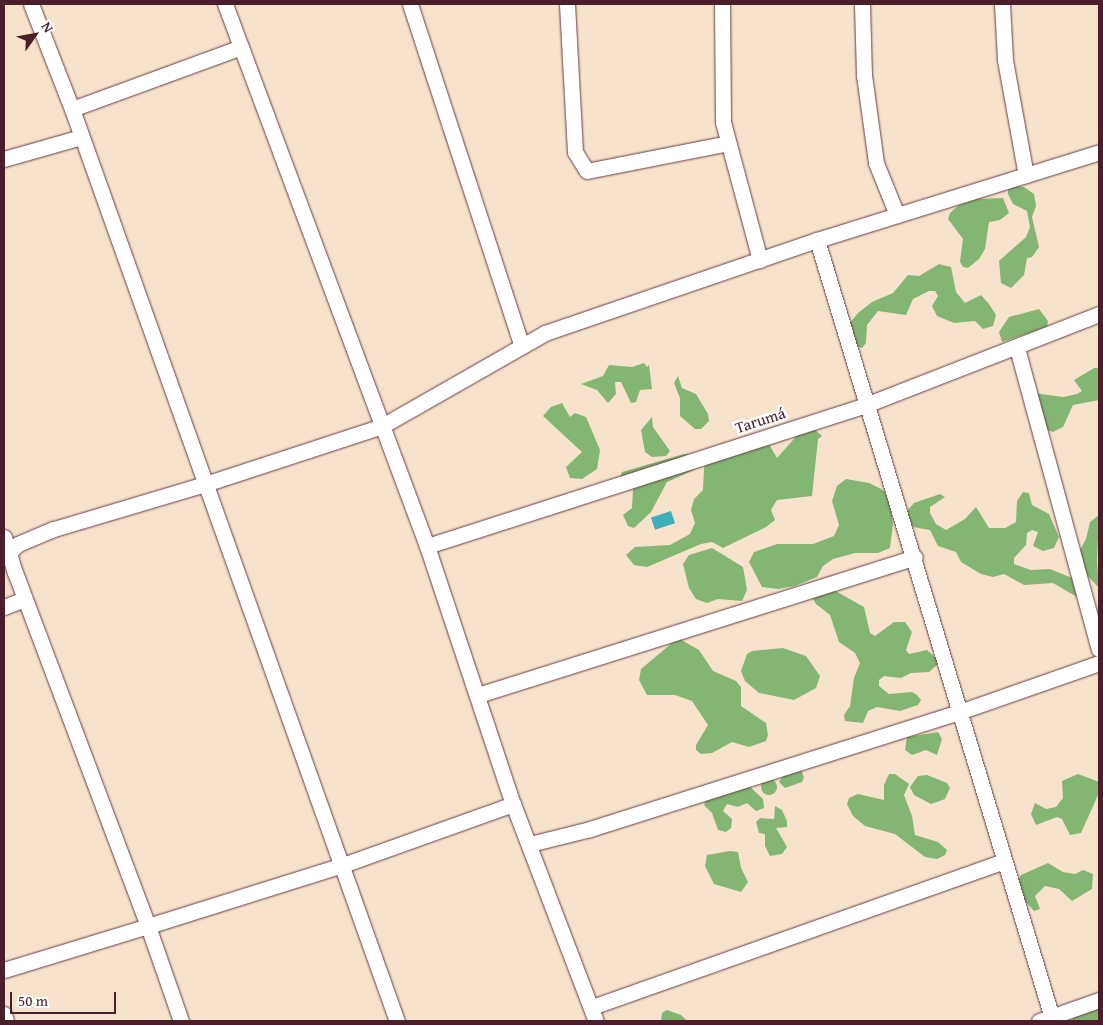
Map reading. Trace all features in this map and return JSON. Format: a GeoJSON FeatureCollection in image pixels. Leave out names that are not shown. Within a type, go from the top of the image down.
{"type":"FeatureCollection","features":[{"type":"Feature","properties":{"kind":"street"},"geometry":{"type":"LineString","coordinates":[[31,4],[72,109],[340,866],[397,1021]]}},
{"type":"Feature","properties":{"kind":"street"},"geometry":{"type":"LineString","coordinates":[[225,4],[427,546],[513,804],[594,1014],[1004,861]]}},
{"type":"Feature","properties":{"kind":"street"},"geometry":{"type":"LineString","coordinates":[[410,4],[522,346]]}},
{"type":"Feature","properties":{"kind":"street"},"geometry":{"type":"LineString","coordinates":[[567,4],[575,152],[587,171],[728,143]]}},
{"type":"Feature","properties":{"kind":"street"},"geometry":{"type":"LineString","coordinates":[[722,4],[723,122],[760,260]]}},
{"type":"Feature","properties":{"kind":"street"},"geometry":{"type":"LineString","coordinates":[[862,4],[864,75],[876,164],[898,215]]}},
{"type":"Feature","properties":{"kind":"street"},"geometry":{"type":"LineString","coordinates":[[1002,4],[1005,60],[1026,174]]}},
{"type":"Feature","properties":{"kind":"street"},"geometry":{"type":"LineString","coordinates":[[72,109],[241,47]]}},
{"type":"Feature","properties":{"kind":"street"},"geometry":{"type":"LineString","coordinates":[[4,159],[81,137]]}},
{"type":"Feature","properties":{"kind":"street"},"geometry":{"type":"LineString","coordinates":[[9,553],[31,537],[54,528],[205,484],[382,426],[545,333],[817,240],[1099,152]]}},
{"type":"Feature","properties":{"kind":"street"},"geometry":{"type":"LineString","coordinates":[[817,240],[962,711],[1048,1020],[1099,1000]]}},
{"type":"Feature","properties":{"kind":"street","name":"Tarumá"},"geometry":{"type":"LineString","coordinates":[[427,546],[868,404],[1017,348],[1099,314]]}},
{"type":"Feature","properties":{"kind":"street"},"geometry":{"type":"LineString","coordinates":[[1017,348],[1099,649]]}},
{"type":"Feature","properties":{"kind":"street"},"geometry":{"type":"LineString","coordinates":[[4,537],[25,600],[148,926],[181,1021]]}},
{"type":"Feature","properties":{"kind":"street"},"geometry":{"type":"LineString","coordinates":[[478,695],[915,557]]}},
{"type":"Feature","properties":{"kind":"street"},"geometry":{"type":"LineString","coordinates":[[4,607],[25,600]]}},
{"type":"Feature","properties":{"kind":"street"},"geometry":{"type":"LineString","coordinates":[[530,844],[590,829],[962,711],[1099,663]]}},
{"type":"Feature","properties":{"kind":"street"},"geometry":{"type":"LineString","coordinates":[[4,970],[340,866],[513,804]]}},
{"type":"Feature","properties":{"kind":"street"},"geometry":{"type":"LineString","coordinates":[[4,1014],[6,1021]]}},
{"type":"Feature","properties":{"kind":"green space"},"geometry":{"type":"Polygon","coordinates":[[[1012,186],[1024,187],[1034,194],[1036,206],[1032,217],[1039,247],[1032,257],[1027,258],[1024,275],[1011,288],[1001,283],[999,261],[1026,237],[1030,227],[1027,211],[1013,204],[1008,194],[1008,189],[1012,186]]]}},
{"type":"Feature","properties":{"kind":"green space"},"geometry":{"type":"Polygon","coordinates":[[[1003,198],[1009,213],[1000,220],[989,222],[985,249],[979,259],[968,268],[963,267],[960,262],[963,239],[948,219],[950,213],[959,205],[977,199],[1003,198]]]}},
{"type":"Feature","properties":{"kind":"green space"},"geometry":{"type":"Polygon","coordinates":[[[939,264],[951,267],[956,292],[965,303],[981,295],[989,304],[996,315],[993,326],[983,329],[975,321],[954,323],[937,316],[932,306],[938,296],[935,291],[929,291],[913,299],[906,315],[878,311],[867,325],[866,343],[862,348],[856,346],[850,323],[858,313],[872,302],[893,293],[908,275],[919,276],[939,264]]]}},
{"type":"Feature","properties":{"kind":"green space"},"geometry":{"type":"Polygon","coordinates":[[[1039,309],[1048,321],[1047,327],[1002,342],[999,332],[1009,317],[1039,309]]]}},
{"type":"Feature","properties":{"kind":"green space"},"geometry":{"type":"Polygon","coordinates":[[[644,363],[647,367],[649,365],[652,389],[640,390],[636,402],[631,403],[621,382],[615,382],[616,394],[608,403],[597,390],[581,384],[603,376],[609,365],[632,367],[644,363]]]}},
{"type":"Feature","properties":{"kind":"green space"},"geometry":{"type":"Polygon","coordinates":[[[1094,368],[1099,368],[1099,400],[1073,405],[1063,427],[1053,432],[1047,430],[1034,393],[1063,397],[1077,394],[1082,391],[1074,380],[1094,368]]]}},
{"type":"Feature","properties":{"kind":"green space"},"geometry":{"type":"Polygon","coordinates":[[[678,376],[682,388],[696,394],[708,414],[709,421],[701,429],[695,429],[680,416],[680,398],[674,383],[678,376]]]}},
{"type":"Feature","properties":{"kind":"green space"},"geometry":{"type":"Polygon","coordinates":[[[562,403],[570,417],[575,413],[586,417],[600,450],[597,469],[582,479],[570,478],[566,467],[582,452],[543,416],[551,407],[562,403]]]}},
{"type":"Feature","properties":{"kind":"green space"},"geometry":{"type":"Polygon","coordinates":[[[652,417],[653,427],[670,451],[666,456],[652,457],[645,452],[641,430],[652,417]]]}},
{"type":"Feature","properties":{"kind":"green space"},"geometry":{"type":"Polygon","coordinates":[[[813,428],[822,436],[818,439],[812,496],[777,500],[771,510],[775,520],[766,527],[723,548],[712,542],[701,544],[647,567],[634,565],[626,555],[635,547],[670,545],[690,534],[695,523],[691,510],[694,499],[703,490],[704,468],[710,455],[766,439],[777,458],[801,431],[813,428]]]}},
{"type":"Feature","properties":{"kind":"green space"},"geometry":{"type":"Polygon","coordinates":[[[684,454],[690,455],[697,465],[694,470],[667,482],[651,512],[634,528],[628,526],[623,515],[632,508],[633,489],[637,485],[620,478],[622,472],[684,454]]]}},
{"type":"Feature","properties":{"kind":"green space"},"geometry":{"type":"Polygon","coordinates":[[[846,479],[869,483],[883,490],[890,499],[893,524],[890,548],[878,553],[855,553],[833,559],[823,566],[817,577],[795,586],[778,589],[762,587],[749,562],[754,552],[777,544],[813,544],[834,536],[839,525],[832,501],[837,486],[846,479]]]}},
{"type":"Feature","properties":{"kind":"green space"},"geometry":{"type":"Polygon","coordinates":[[[1023,492],[1029,493],[1032,505],[1049,514],[1059,537],[1054,548],[1043,551],[1033,546],[1038,532],[1032,530],[1027,533],[1026,545],[1014,558],[1014,564],[1031,570],[1050,569],[1072,578],[1077,597],[1053,583],[1024,585],[1004,574],[993,577],[981,574],[961,562],[956,552],[938,546],[930,530],[913,527],[906,512],[914,503],[940,494],[945,497],[930,507],[930,513],[936,524],[946,530],[965,519],[976,507],[989,528],[1005,528],[1016,522],[1017,501],[1023,492]]]}},
{"type":"Feature","properties":{"kind":"green space"},"geometry":{"type":"Polygon","coordinates":[[[1099,515],[1097,561],[1099,588],[1083,571],[1078,554],[1086,539],[1090,522],[1099,515]]]}},
{"type":"Feature","properties":{"kind":"green space"},"geometry":{"type":"Polygon","coordinates":[[[712,548],[743,567],[747,590],[742,601],[718,599],[707,603],[696,599],[689,588],[683,564],[689,555],[712,548]]]}},
{"type":"Feature","properties":{"kind":"green space"},"geometry":{"type":"Polygon","coordinates":[[[830,588],[864,607],[870,633],[875,636],[894,622],[905,622],[912,632],[906,650],[909,654],[927,650],[936,658],[938,664],[929,672],[911,673],[901,678],[884,676],[879,680],[879,686],[889,694],[912,692],[917,695],[921,700],[918,705],[900,711],[877,707],[868,711],[863,723],[845,721],[844,715],[850,706],[854,678],[860,663],[855,653],[839,642],[830,615],[816,604],[810,594],[830,588]]]}},
{"type":"Feature","properties":{"kind":"green space"},"geometry":{"type":"Polygon","coordinates":[[[678,638],[699,650],[713,671],[736,681],[741,687],[741,706],[766,723],[768,735],[766,741],[749,747],[732,742],[712,753],[701,754],[696,750],[696,745],[708,725],[692,701],[675,695],[647,695],[639,680],[641,669],[678,638]]]}},
{"type":"Feature","properties":{"kind":"green space"},"geometry":{"type":"Polygon","coordinates":[[[783,648],[806,656],[820,676],[816,688],[794,700],[759,693],[745,681],[741,671],[747,654],[752,651],[783,648]]]}},
{"type":"Feature","properties":{"kind":"green space"},"geometry":{"type":"Polygon","coordinates":[[[938,732],[942,739],[937,755],[926,750],[912,755],[905,750],[907,737],[938,732]]]}},
{"type":"Feature","properties":{"kind":"green space"},"geometry":{"type":"Polygon","coordinates":[[[801,770],[804,777],[802,782],[785,788],[779,782],[784,775],[801,770]]]}},
{"type":"Feature","properties":{"kind":"green space"},"geometry":{"type":"Polygon","coordinates":[[[889,774],[895,774],[909,784],[904,795],[912,816],[915,835],[938,842],[947,850],[945,855],[937,859],[925,857],[895,834],[865,826],[853,816],[847,804],[849,798],[858,794],[884,800],[884,785],[889,774]]]}},
{"type":"Feature","properties":{"kind":"green space"},"geometry":{"type":"Polygon","coordinates":[[[1078,774],[1099,782],[1099,793],[1081,833],[1070,835],[1062,819],[1057,817],[1036,825],[1031,814],[1035,803],[1046,809],[1056,807],[1063,798],[1062,781],[1078,774]]]}},
{"type":"Feature","properties":{"kind":"green space"},"geometry":{"type":"Polygon","coordinates":[[[927,775],[947,783],[950,788],[945,799],[931,804],[914,795],[910,787],[918,776],[927,775]]]}},
{"type":"Feature","properties":{"kind":"green space"},"geometry":{"type":"Polygon","coordinates":[[[766,779],[772,779],[777,784],[775,793],[766,795],[761,790],[761,784],[766,779]]]}},
{"type":"Feature","properties":{"kind":"green space"},"geometry":{"type":"Polygon","coordinates":[[[749,786],[763,799],[764,808],[756,811],[747,803],[738,807],[727,804],[723,811],[732,819],[731,828],[726,832],[718,830],[712,813],[704,805],[706,800],[749,786]]]}},
{"type":"Feature","properties":{"kind":"green space"},"geometry":{"type":"Polygon","coordinates":[[[775,806],[782,810],[787,821],[787,827],[776,828],[787,847],[782,854],[770,856],[765,846],[765,834],[759,833],[756,822],[760,818],[774,819],[775,806]]]}},
{"type":"Feature","properties":{"kind":"green space"},"geometry":{"type":"Polygon","coordinates":[[[730,851],[738,852],[741,868],[748,882],[741,892],[714,884],[705,866],[707,855],[730,851]]]}},
{"type":"Feature","properties":{"kind":"green space"},"geometry":{"type":"Polygon","coordinates":[[[1048,863],[1063,872],[1075,874],[1083,870],[1093,874],[1092,889],[1072,901],[1059,889],[1045,886],[1035,896],[1040,909],[1034,911],[1014,889],[1021,875],[1048,863]]]}},
{"type":"Feature","properties":{"kind":"green space"},"geometry":{"type":"Polygon","coordinates":[[[1099,1003],[1099,1021],[1072,1021],[1073,1017],[1093,1011],[1099,1003]]]}},
{"type":"Feature","properties":{"kind":"green space"},"geometry":{"type":"Polygon","coordinates":[[[667,1010],[681,1015],[687,1021],[661,1021],[662,1013],[667,1010]]]}},
{"type":"Feature","properties":{"kind":"water"},"geometry":{"type":"Polygon","coordinates":[[[671,511],[675,523],[655,530],[651,517],[671,511]]]}}]}
